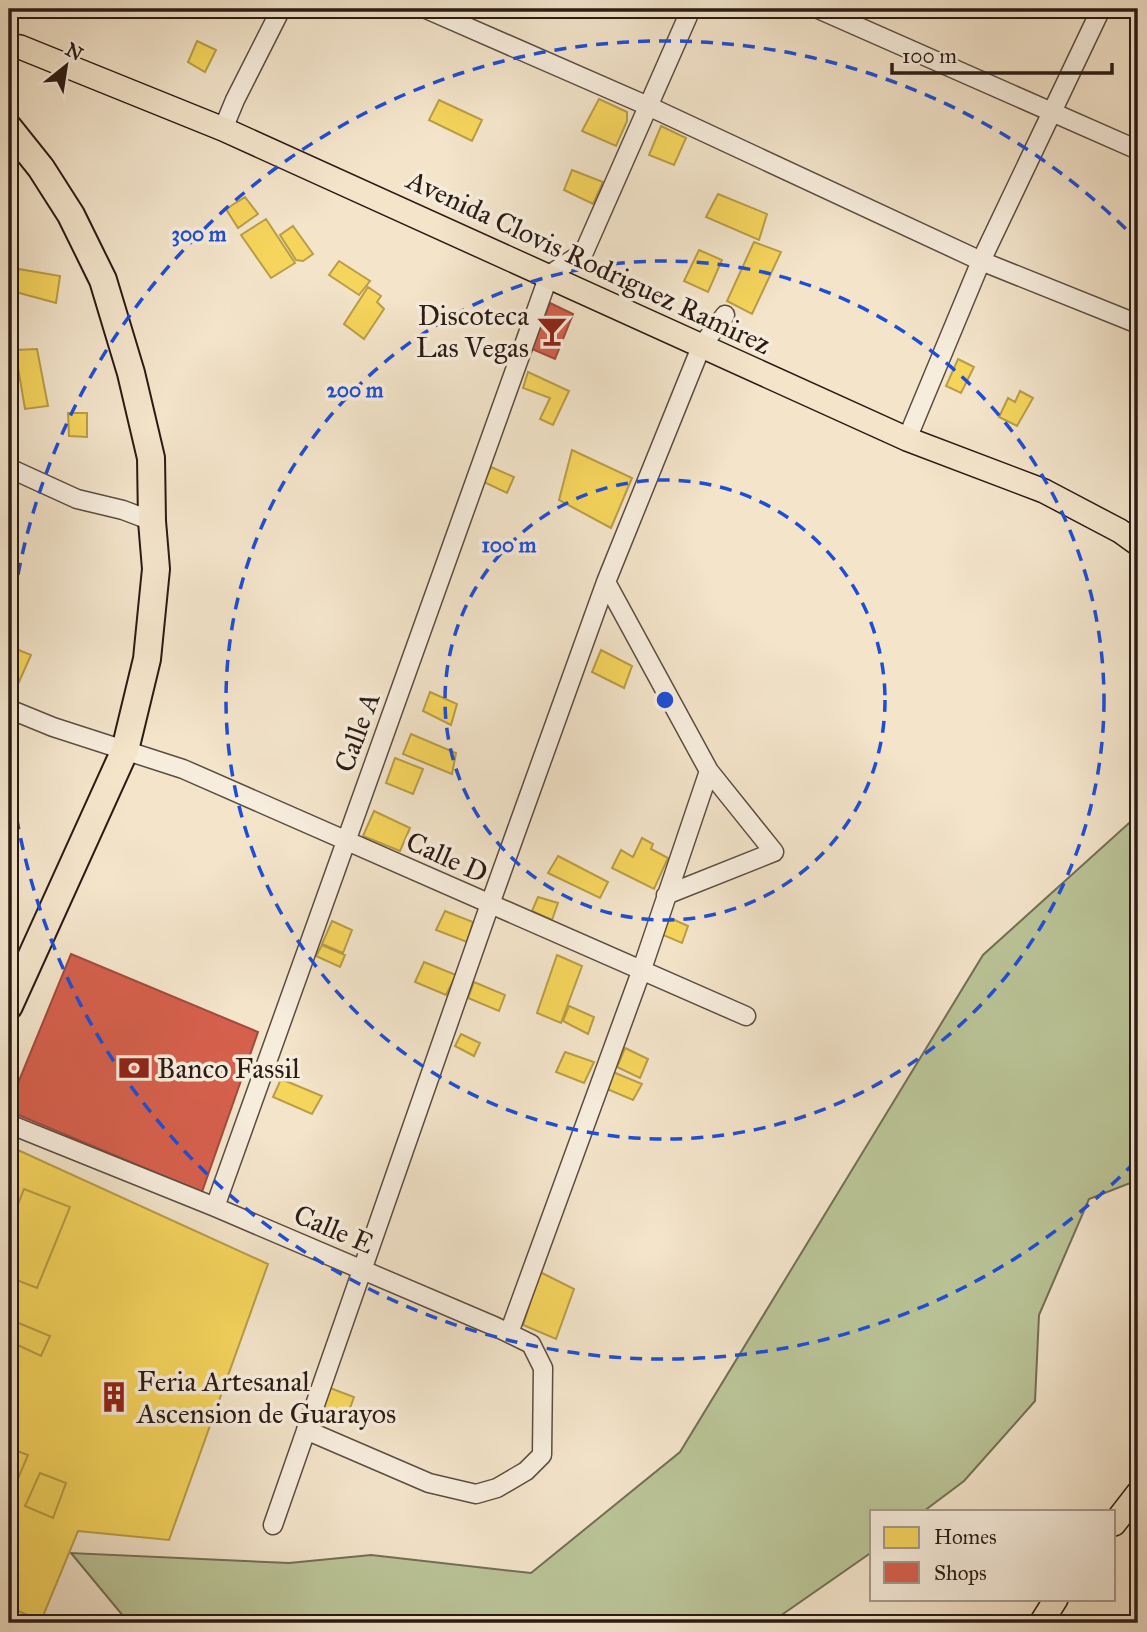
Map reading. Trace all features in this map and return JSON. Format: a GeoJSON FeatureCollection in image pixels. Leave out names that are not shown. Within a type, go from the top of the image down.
{"type":"FeatureCollection","features":[{"type":"Feature","properties":{"kind":"highway"},"geometry":{"type":"LineString","coordinates":[[9,128],[41,168],[71,215],[103,280],[131,373],[151,458],[156,569],[147,659],[125,750],[9,1006]]}},
{"type":"Feature","properties":{"kind":"main road","name":"Avenida Clovis Rodriguez Ramirez"},"geometry":{"type":"LineString","coordinates":[[9,45],[20,47],[223,129],[907,439],[1044,491],[1120,531],[1138,544]]}},
{"type":"Feature","properties":{"kind":"main road"},"geometry":{"type":"LineString","coordinates":[[1116,1521],[1138,1493]]}},
{"type":"Feature","properties":{"kind":"main road"},"geometry":{"type":"LineString","coordinates":[[1041,1623],[1055,1600]]}},
{"type":"Feature","properties":{"kind":"street"},"geometry":{"type":"LineString","coordinates":[[223,129],[281,9]]}},
{"type":"Feature","properties":{"kind":"street"},"geometry":{"type":"LineString","coordinates":[[426,9],[648,106],[981,261],[1138,324]]}},
{"type":"Feature","properties":{"kind":"street"},"geometry":{"type":"LineString","coordinates":[[548,275],[584,253],[691,9]]}},
{"type":"Feature","properties":{"kind":"street"},"geometry":{"type":"LineString","coordinates":[[817,9],[1138,150]]}},
{"type":"Feature","properties":{"kind":"street"},"geometry":{"type":"LineString","coordinates":[[907,439],[981,261],[1101,9]]}},
{"type":"Feature","properties":{"kind":"street","name":"Calle A"},"geometry":{"type":"LineString","coordinates":[[215,1207],[548,275]]}},
{"type":"Feature","properties":{"kind":"street"},"geometry":{"type":"LineString","coordinates":[[273,1525],[490,904],[606,582],[701,347],[725,315]]}},
{"type":"Feature","properties":{"kind":"street"},"geometry":{"type":"LineString","coordinates":[[9,468],[77,499],[123,510],[152,521]]}},
{"type":"Feature","properties":{"kind":"street"},"geometry":{"type":"LineString","coordinates":[[606,582],[709,771],[774,852],[666,895]]}},
{"type":"Feature","properties":{"kind":"street","name":"Calle D"},"geometry":{"type":"LineString","coordinates":[[9,709],[53,727],[183,769],[746,1016]]}},
{"type":"Feature","properties":{"kind":"street"},"geometry":{"type":"LineString","coordinates":[[509,1333],[642,969],[709,771]]}},
{"type":"Feature","properties":{"kind":"street","name":"Calle E"},"geometry":{"type":"LineString","coordinates":[[9,1124],[215,1207],[509,1333],[531,1344],[543,1368],[542,1455],[526,1471],[497,1488],[476,1494],[429,1483],[306,1430]]}},
{"type":"Feature","properties":{"kind":"green space"},"geometry":{"type":"Polygon","coordinates":[[[1138,815],[1138,1180],[1089,1199],[1039,1315],[1035,1401],[964,1481],[925,1510],[870,1510],[870,1553],[770,1623],[129,1623],[71,1553],[289,1563],[371,1555],[531,1573],[680,1452],[983,955],[1138,815]]]}},
{"type":"Feature","properties":{"kind":"building: Homes"},"geometry":{"type":"Polygon","coordinates":[[[197,41],[216,50],[205,72],[188,62],[197,41]]]}},
{"type":"Feature","properties":{"kind":"building: Homes"},"geometry":{"type":"Polygon","coordinates":[[[599,99],[627,112],[627,121],[616,146],[582,131],[599,99]]]}},
{"type":"Feature","properties":{"kind":"building: Homes"},"geometry":{"type":"Polygon","coordinates":[[[439,100],[482,120],[472,141],[429,120],[439,100]]]}},
{"type":"Feature","properties":{"kind":"building: Homes"},"geometry":{"type":"Polygon","coordinates":[[[661,126],[686,138],[674,165],[649,155],[661,126]]]}},
{"type":"Feature","properties":{"kind":"building: Homes"},"geometry":{"type":"Polygon","coordinates":[[[572,170],[603,182],[593,204],[564,190],[572,170]]]}},
{"type":"Feature","properties":{"kind":"building: Homes"},"geometry":{"type":"Polygon","coordinates":[[[718,194],[767,214],[759,240],[706,217],[718,194]]]}},
{"type":"Feature","properties":{"kind":"building: Homes"},"geometry":{"type":"Polygon","coordinates":[[[245,197],[258,214],[238,228],[226,209],[245,197]]]}},
{"type":"Feature","properties":{"kind":"building: Homes"},"geometry":{"type":"Polygon","coordinates":[[[266,219],[295,263],[271,278],[241,235],[266,219]]]}},
{"type":"Feature","properties":{"kind":"building: Homes"},"geometry":{"type":"Polygon","coordinates":[[[293,226],[313,254],[303,261],[296,260],[280,235],[293,226]]]}},
{"type":"Feature","properties":{"kind":"building: Homes"},"geometry":{"type":"Polygon","coordinates":[[[754,242],[781,252],[752,314],[727,301],[754,242]]]}},
{"type":"Feature","properties":{"kind":"building: Homes"},"geometry":{"type":"Polygon","coordinates":[[[699,250],[722,260],[708,292],[684,281],[699,250]]]}},
{"type":"Feature","properties":{"kind":"building: Homes"},"geometry":{"type":"Polygon","coordinates":[[[339,261],[370,281],[359,295],[329,275],[339,261]]]}},
{"type":"Feature","properties":{"kind":"building: Homes"},"geometry":{"type":"Polygon","coordinates":[[[19,269],[60,276],[56,303],[12,291],[19,269]]]}},
{"type":"Feature","properties":{"kind":"building: Homes"},"geometry":{"type":"Polygon","coordinates":[[[368,287],[381,296],[377,302],[384,309],[364,339],[344,324],[368,287]]]}},
{"type":"Feature","properties":{"kind":"building: Homes"},"geometry":{"type":"Polygon","coordinates":[[[37,349],[48,406],[25,409],[15,350],[37,349]]]}},
{"type":"Feature","properties":{"kind":"building: Homes"},"geometry":{"type":"Polygon","coordinates":[[[958,359],[974,367],[961,393],[946,386],[958,359]]]}},
{"type":"Feature","properties":{"kind":"building: Homes"},"geometry":{"type":"Polygon","coordinates":[[[528,372],[569,391],[553,425],[540,419],[550,398],[523,388],[528,372]]]}},
{"type":"Feature","properties":{"kind":"building: Homes"},"geometry":{"type":"Polygon","coordinates":[[[1020,391],[1033,398],[1017,426],[999,417],[1008,398],[1015,402],[1020,391]]]}},
{"type":"Feature","properties":{"kind":"building: Homes"},"geometry":{"type":"Polygon","coordinates":[[[68,413],[87,413],[87,437],[69,436],[68,413]]]}},
{"type":"Feature","properties":{"kind":"building: Homes"},"geometry":{"type":"Polygon","coordinates":[[[572,450],[632,478],[611,528],[559,500],[572,450]]]}},
{"type":"Feature","properties":{"kind":"building: Homes"},"geometry":{"type":"Polygon","coordinates":[[[491,467],[514,477],[507,493],[484,482],[491,467]]]}},
{"type":"Feature","properties":{"kind":"building: Homes"},"geometry":{"type":"Polygon","coordinates":[[[9,646],[31,655],[14,693],[9,691],[9,646]]]}},
{"type":"Feature","properties":{"kind":"building: Homes"},"geometry":{"type":"Polygon","coordinates":[[[601,650],[632,666],[624,688],[592,672],[601,650]]]}},
{"type":"Feature","properties":{"kind":"building: Homes"},"geometry":{"type":"Polygon","coordinates":[[[430,692],[457,704],[451,725],[423,711],[430,692]]]}},
{"type":"Feature","properties":{"kind":"building: Homes"},"geometry":{"type":"Polygon","coordinates":[[[411,734],[456,753],[452,774],[403,754],[411,734]]]}},
{"type":"Feature","properties":{"kind":"building: Homes"},"geometry":{"type":"Polygon","coordinates":[[[395,758],[423,769],[413,794],[386,783],[395,758]]]}},
{"type":"Feature","properties":{"kind":"building: Homes"},"geometry":{"type":"Polygon","coordinates":[[[374,811],[410,828],[400,851],[363,836],[374,811]]]}},
{"type":"Feature","properties":{"kind":"building: Homes"},"geometry":{"type":"Polygon","coordinates":[[[642,838],[653,844],[651,849],[668,858],[654,889],[612,868],[621,850],[633,857],[642,838]]]}},
{"type":"Feature","properties":{"kind":"building: Homes"},"geometry":{"type":"Polygon","coordinates":[[[558,856],[608,882],[600,898],[548,873],[558,856]]]}},
{"type":"Feature","properties":{"kind":"building: Homes"},"geometry":{"type":"Polygon","coordinates":[[[538,897],[558,903],[552,920],[532,911],[538,897]]]}},
{"type":"Feature","properties":{"kind":"building: Homes"},"geometry":{"type":"Polygon","coordinates":[[[445,911],[473,922],[467,942],[436,930],[445,911]]]}},
{"type":"Feature","properties":{"kind":"building: Homes"},"geometry":{"type":"Polygon","coordinates":[[[668,917],[688,926],[682,943],[663,935],[668,917]]]}},
{"type":"Feature","properties":{"kind":"building: Homes"},"geometry":{"type":"Polygon","coordinates":[[[332,921],[352,930],[343,953],[322,944],[332,921]]]}},
{"type":"Feature","properties":{"kind":"building: Homes"},"geometry":{"type":"Polygon","coordinates":[[[322,945],[345,955],[340,967],[316,956],[322,945]]]}},
{"type":"Feature","properties":{"kind":"building: Homes"},"geometry":{"type":"Polygon","coordinates":[[[557,955],[582,966],[561,1023],[537,1013],[557,955]]]}},
{"type":"Feature","properties":{"kind":"building: Homes"},"geometry":{"type":"Polygon","coordinates":[[[424,962],[456,975],[446,995],[415,982],[424,962]]]}},
{"type":"Feature","properties":{"kind":"building: Homes"},"geometry":{"type":"Polygon","coordinates":[[[474,982],[505,995],[499,1011],[468,998],[474,982]]]}},
{"type":"Feature","properties":{"kind":"building: Homes"},"geometry":{"type":"Polygon","coordinates":[[[569,1006],[594,1017],[588,1034],[563,1021],[569,1006]]]}},
{"type":"Feature","properties":{"kind":"building: Homes"},"geometry":{"type":"Polygon","coordinates":[[[461,1034],[480,1043],[474,1056],[455,1046],[461,1034]]]}},
{"type":"Feature","properties":{"kind":"building: Homes"},"geometry":{"type":"Polygon","coordinates":[[[625,1048],[648,1059],[640,1078],[617,1067],[625,1048]]]}},
{"type":"Feature","properties":{"kind":"building: Homes"},"geometry":{"type":"Polygon","coordinates":[[[565,1052],[594,1062],[584,1083],[556,1072],[565,1052]]]}},
{"type":"Feature","properties":{"kind":"building: Homes"},"geometry":{"type":"Polygon","coordinates":[[[613,1072],[642,1084],[633,1100],[607,1089],[613,1072]]]}},
{"type":"Feature","properties":{"kind":"building: Homes"},"geometry":{"type":"Polygon","coordinates":[[[281,1079],[322,1096],[312,1114],[273,1097],[281,1079]]]}},
{"type":"Feature","properties":{"kind":"building: Homes","name":"Feria Artesanal Ascension de Guarayos"},"geometry":{"type":"Polygon","coordinates":[[[9,1146],[268,1264],[169,1540],[78,1531],[41,1621],[9,1607],[9,1146]]]}},
{"type":"Feature","properties":{"kind":"building: Homes"},"geometry":{"type":"Polygon","coordinates":[[[24,1189],[70,1207],[37,1288],[9,1277],[9,1228],[24,1189]]]}},
{"type":"Feature","properties":{"kind":"building: Homes"},"geometry":{"type":"Polygon","coordinates":[[[540,1272],[574,1289],[556,1339],[523,1325],[540,1272]]]}},
{"type":"Feature","properties":{"kind":"building: Homes"},"geometry":{"type":"Polygon","coordinates":[[[9,1319],[50,1336],[41,1356],[9,1341],[9,1319]]]}},
{"type":"Feature","properties":{"kind":"building: Homes"},"geometry":{"type":"Polygon","coordinates":[[[330,1388],[354,1397],[345,1422],[320,1413],[330,1388]]]}},
{"type":"Feature","properties":{"kind":"building: Homes"},"geometry":{"type":"Polygon","coordinates":[[[12,1449],[28,1455],[17,1481],[9,1477],[9,1456],[12,1449]]]}},
{"type":"Feature","properties":{"kind":"building: Homes"},"geometry":{"type":"Polygon","coordinates":[[[40,1473],[66,1483],[53,1518],[25,1506],[40,1473]]]}},
{"type":"Feature","properties":{"kind":"building: Shops","name":"Discoteca Las Vegas"},"geometry":{"type":"Polygon","coordinates":[[[550,303],[573,314],[555,359],[532,349],[550,303]]]}},
{"type":"Feature","properties":{"kind":"building: Shops","name":"Banco Fassil"},"geometry":{"type":"Polygon","coordinates":[[[71,954],[258,1032],[202,1192],[9,1111],[9,1105],[71,954]]]}},
{"type":"Feature","properties":{"kind":"place","name":"Discoteca Las Vegas"},"geometry":{"type":"Point","coordinates":[552,331]}},
{"type":"Feature","properties":{"kind":"place","name":"Banco Fassil"},"geometry":{"type":"Point","coordinates":[134,1068]}},
{"type":"Feature","properties":{"kind":"place","name":"Feria Artesanal Ascension de Guarayos"},"geometry":{"type":"Point","coordinates":[114,1397]}}]}
